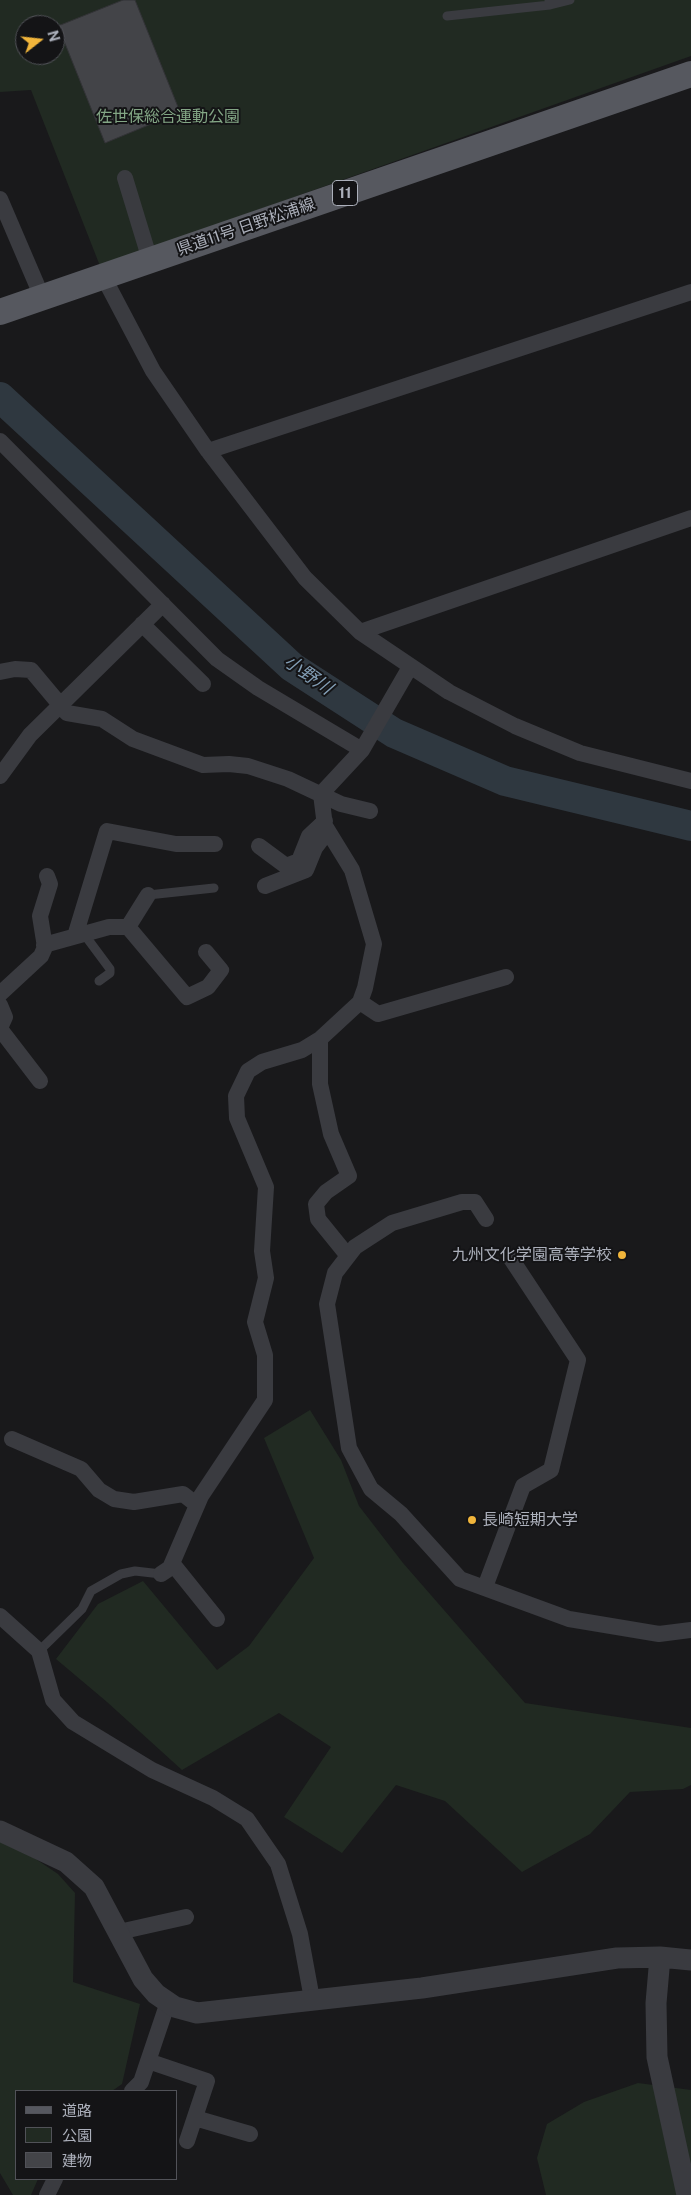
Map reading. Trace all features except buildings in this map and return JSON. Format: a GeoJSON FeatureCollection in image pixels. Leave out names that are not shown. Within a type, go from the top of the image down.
{"type":"FeatureCollection","features":[{"type":"Feature","properties":{"kind":"main road","name":"県道11号 日野松浦線"},"geometry":{"type":"LineString","coordinates":[[0,312],[103,276],[147,250],[691,74]]}},
{"type":"Feature","properties":{"kind":"street"},"geometry":{"type":"LineString","coordinates":[[125,178],[147,250]]}},
{"type":"Feature","properties":{"kind":"street"},"geometry":{"type":"LineString","coordinates":[[0,199],[42,298]]}},
{"type":"Feature","properties":{"kind":"street"},"geometry":{"type":"LineString","coordinates":[[103,276],[153,371],[208,451],[305,578],[360,632],[408,672],[515,726],[580,754],[691,781]]}},
{"type":"Feature","properties":{"kind":"street"},"geometry":{"type":"LineString","coordinates":[[208,451],[691,292]]}},
{"type":"Feature","properties":{"kind":"street"},"geometry":{"type":"LineString","coordinates":[[0,441],[217,659],[258,688],[363,747]]}},
{"type":"Feature","properties":{"kind":"street"},"geometry":{"type":"LineString","coordinates":[[360,632],[691,518]]}},
{"type":"Feature","properties":{"kind":"street"},"geometry":{"type":"LineString","coordinates":[[0,776],[30,735],[162,604]]}},
{"type":"Feature","properties":{"kind":"street"},"geometry":{"type":"LineString","coordinates":[[142,624],[203,684]]}},
{"type":"Feature","properties":{"kind":"street"},"geometry":{"type":"LineString","coordinates":[[0,672],[15,669],[31,670],[67,713],[102,719],[133,739],[203,765],[229,764],[248,766],[288,779],[341,804],[370,812]]}},
{"type":"Feature","properties":{"kind":"street"},"geometry":{"type":"LineString","coordinates":[[321,794],[363,747],[408,672]]}},
{"type":"Feature","properties":{"kind":"street"},"geometry":{"type":"LineString","coordinates":[[217,1618],[166,1569],[201,1496],[265,1400],[265,1355],[255,1322],[266,1278],[262,1251],[266,1187],[238,1118],[236,1096],[248,1071],[262,1062],[302,1050],[320,1040],[360,1002],[365,988],[374,944],[352,870],[326,826],[321,794]]}},
{"type":"Feature","properties":{"kind":"street"},"geometry":{"type":"LineString","coordinates":[[259,846],[286,866],[299,861],[309,836],[326,826]]}},
{"type":"Feature","properties":{"kind":"street"},"geometry":{"type":"LineString","coordinates":[[265,886],[306,870],[326,826]]}},
{"type":"Feature","properties":{"kind":"street"},"geometry":{"type":"LineString","coordinates":[[79,935],[107,831],[176,844],[215,844]]}},
{"type":"Feature","properties":{"kind":"street"},"geometry":{"type":"LineString","coordinates":[[0,994],[42,956],[44,945],[40,916],[50,884],[47,876]]}},
{"type":"Feature","properties":{"kind":"street"},"geometry":{"type":"LineString","coordinates":[[128,927],[148,895]]}},
{"type":"Feature","properties":{"kind":"street"},"geometry":{"type":"LineString","coordinates":[[44,945],[109,927],[128,927],[188,997],[208,987],[221,970],[206,952]]}},
{"type":"Feature","properties":{"kind":"street"},"geometry":{"type":"LineString","coordinates":[[360,1002],[378,1014],[506,977]]}},
{"type":"Feature","properties":{"kind":"street"},"geometry":{"type":"LineString","coordinates":[[0,1006],[5,1017],[0,1028],[40,1081]]}},
{"type":"Feature","properties":{"kind":"street"},"geometry":{"type":"LineString","coordinates":[[320,1040],[320,1084],[327,1117],[331,1134],[349,1176],[326,1192],[316,1204],[318,1219],[348,1256]]}},
{"type":"Feature","properties":{"kind":"street"},"geometry":{"type":"LineString","coordinates":[[486,1218],[475,1202],[462,1202],[392,1223],[355,1247],[335,1273],[327,1304],[349,1448],[371,1489],[401,1514],[460,1579],[569,1619],[659,1634],[691,1630]]}},
{"type":"Feature","properties":{"kind":"street"},"geometry":{"type":"LineString","coordinates":[[485,1587],[523,1486],[551,1470],[578,1360],[510,1257]]}},
{"type":"Feature","properties":{"kind":"street"},"geometry":{"type":"LineString","coordinates":[[12,1439],[80,1469],[99,1490],[114,1499],[134,1502],[183,1494],[197,1505]]}},
{"type":"Feature","properties":{"kind":"street"},"geometry":{"type":"LineString","coordinates":[[0,1616],[39,1650],[53,1700],[72,1722],[152,1770],[213,1798],[247,1819],[278,1864],[300,1934],[312,1999]]}},
{"type":"Feature","properties":{"kind":"street"},"geometry":{"type":"LineString","coordinates":[[0,1831],[66,1862],[94,1887],[143,1979],[156,1994],[175,2007],[197,2013],[431,1987],[617,1958],[660,1957],[691,1960]]}},
{"type":"Feature","properties":{"kind":"street"},"geometry":{"type":"LineString","coordinates":[[119,1932],[186,1917]]}},
{"type":"Feature","properties":{"kind":"street"},"geometry":{"type":"LineString","coordinates":[[660,1957],[656,2003],[657,2056],[687,2195]]}},
{"type":"Feature","properties":{"kind":"street"},"geometry":{"type":"LineString","coordinates":[[133,2090],[141,2082],[168,2002]]}},
{"type":"Feature","properties":{"kind":"street"},"geometry":{"type":"LineString","coordinates":[[148,2061],[207,2081],[187,2141]]}},
{"type":"Feature","properties":{"kind":"street"},"geometry":{"type":"LineString","coordinates":[[195,2118],[250,2134]]}},
{"type":"Feature","properties":{"kind":"street"},"geometry":{"type":"LineString","coordinates":[[47,2195],[54,2180]]}},
{"type":"Feature","properties":{"kind":"lane"},"geometry":{"type":"LineString","coordinates":[[447,16],[570,0]]}},
{"type":"Feature","properties":{"kind":"lane"},"geometry":{"type":"LineString","coordinates":[[148,895],[214,888]]}},
{"type":"Feature","properties":{"kind":"lane"},"geometry":{"type":"LineString","coordinates":[[79,935],[110,968],[110,973],[99,981]]}},
{"type":"Feature","properties":{"kind":"lane"},"geometry":{"type":"LineString","coordinates":[[39,1650],[82,1608],[92,1590],[121,1574],[166,1569]]}},
{"type":"Feature","properties":{"kind":"green space","name":"佐世保総合運動公園"},"geometry":{"type":"Polygon","coordinates":[[[0,0],[691,0],[691,56],[100,266],[31,90],[0,92],[0,0]]]}},
{"type":"Feature","properties":{"kind":"green space"},"geometry":{"type":"Polygon","coordinates":[[[310,1410],[341,1460],[359,1506],[403,1563],[525,1703],[691,1728],[691,1785],[683,1789],[630,1792],[590,1834],[522,1872],[445,1801],[396,1785],[342,1853],[284,1817],[331,1747],[279,1713],[182,1770],[56,1659],[98,1604],[143,1581],[217,1670],[249,1646],[314,1558],[264,1438],[310,1410]]]}},
{"type":"Feature","properties":{"kind":"green space"},"geometry":{"type":"Polygon","coordinates":[[[0,1835],[58,1874],[75,1893],[73,1982],[140,2004],[122,2084],[113,2090],[15,2090],[15,2180],[38,2180],[31,2195],[13,2195],[0,2173],[0,1835]]]}},
{"type":"Feature","properties":{"kind":"green space"},"geometry":{"type":"Polygon","coordinates":[[[638,2083],[691,2090],[691,2195],[546,2195],[537,2158],[547,2124],[584,2102],[638,2083]]]}},
{"type":"Feature","properties":{"kind":"waterway","name":"小野川"},"geometry":{"type":"LineString","coordinates":[[0,397],[292,667],[394,733],[505,781],[691,826]]}},
{"type":"Feature","properties":{"kind":"place","name":"九州文化学園高等学校"},"geometry":{"type":"Point","coordinates":[622,1255]}},
{"type":"Feature","properties":{"kind":"place","name":"長崎短期大学"},"geometry":{"type":"Point","coordinates":[472,1520]}}]}
